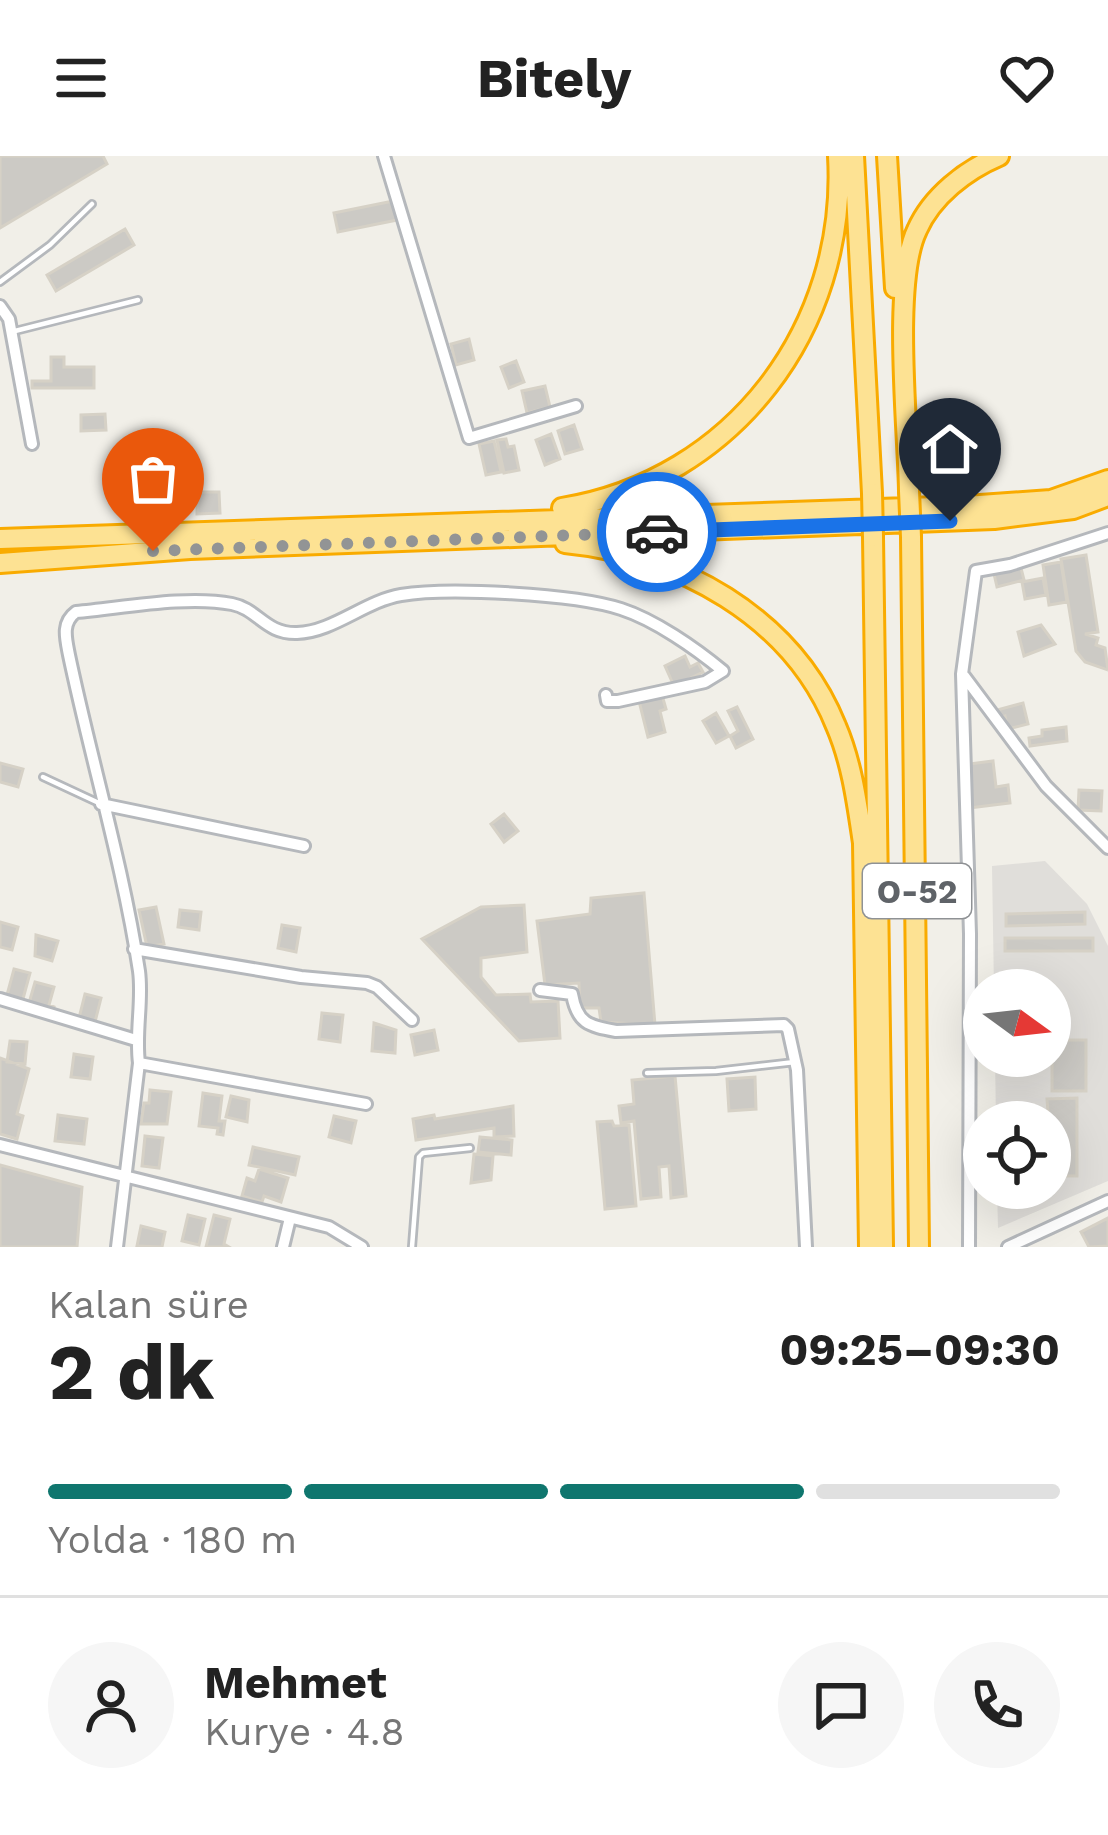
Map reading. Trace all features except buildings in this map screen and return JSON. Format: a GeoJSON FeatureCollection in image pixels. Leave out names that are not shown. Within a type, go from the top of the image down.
{"type":"FeatureCollection","features":[{"type":"Feature","properties":{"kind":"highway"},"geometry":{"type":"LineString","coordinates":[[496,528],[594,503],[665,476],[725,436],[775,381],[800,335],[836,223],[838,156]]}},
{"type":"Feature","properties":{"kind":"highway","name":"O-52"},"geometry":{"type":"LineString","coordinates":[[854,156],[873,537],[883,1050],[876,1244]]}},
{"type":"Feature","properties":{"kind":"highway","name":"O-52"},"geometry":{"type":"LineString","coordinates":[[886,156],[911,537],[919,1246]]}},
{"type":"Feature","properties":{"kind":"highway"},"geometry":{"type":"LineString","coordinates":[[909,491],[904,275],[917,230],[944,190],[999,156]]}},
{"type":"Feature","properties":{"kind":"highway"},"geometry":{"type":"LineString","coordinates":[[0,563],[496,528],[1051,500],[1108,480]]}},
{"type":"Feature","properties":{"kind":"highway"},"geometry":{"type":"LineString","coordinates":[[0,539],[994,519],[1073,509],[1108,496]]}},
{"type":"Feature","properties":{"kind":"highway"},"geometry":{"type":"LineString","coordinates":[[496,528],[643,557],[704,582],[761,622],[802,668],[836,723],[854,783],[863,843],[876,1244]]}},
{"type":"Feature","properties":{"kind":"street"},"geometry":{"type":"LineString","coordinates":[[384,156],[469,438],[577,406]]}},
{"type":"Feature","properties":{"kind":"street"},"geometry":{"type":"LineString","coordinates":[[0,306],[11,332],[32,444]]}},
{"type":"Feature","properties":{"kind":"street"},"geometry":{"type":"LineString","coordinates":[[969,1247],[970,934],[962,674],[976,571],[1010,565],[1108,533]]}},
{"type":"Feature","properties":{"kind":"street"},"geometry":{"type":"LineString","coordinates":[[117,1247],[139,1063],[136,1040],[141,990],[65,631],[68,617],[76,612],[219,602],[245,607],[271,629],[297,633],[318,629],[398,595],[450,591],[544,598],[626,610],[723,671],[705,682],[618,701],[607,701],[606,695]]}},
{"type":"Feature","properties":{"kind":"street"},"geometry":{"type":"LineString","coordinates":[[962,674],[1046,786],[1108,847]]}},
{"type":"Feature","properties":{"kind":"street"},"geometry":{"type":"LineString","coordinates":[[101,804],[304,846]]}},
{"type":"Feature","properties":{"kind":"street"},"geometry":{"type":"LineString","coordinates":[[134,949],[367,983],[412,1020]]}},
{"type":"Feature","properties":{"kind":"street"},"geometry":{"type":"LineString","coordinates":[[540,989],[572,994],[576,1016],[589,1026],[616,1030],[784,1025],[795,1062],[806,1247]]}},
{"type":"Feature","properties":{"kind":"street"},"geometry":{"type":"LineString","coordinates":[[0,999],[136,1040]]}},
{"type":"Feature","properties":{"kind":"street"},"geometry":{"type":"LineString","coordinates":[[139,1063],[366,1104]]}},
{"type":"Feature","properties":{"kind":"street"},"geometry":{"type":"LineString","coordinates":[[0,1145],[328,1227],[362,1247]]}},
{"type":"Feature","properties":{"kind":"street"},"geometry":{"type":"LineString","coordinates":[[1008,1247],[1108,1201]]}},
{"type":"Feature","properties":{"kind":"street"},"geometry":{"type":"LineString","coordinates":[[283,1247],[290,1218]]}},
{"type":"Feature","properties":{"kind":"lane"},"geometry":{"type":"LineString","coordinates":[[0,282],[50,245],[92,204]]}},
{"type":"Feature","properties":{"kind":"lane"},"geometry":{"type":"LineString","coordinates":[[11,332],[138,300]]}},
{"type":"Feature","properties":{"kind":"lane"},"geometry":{"type":"LineString","coordinates":[[43,777],[101,804]]}},
{"type":"Feature","properties":{"kind":"lane"},"geometry":{"type":"LineString","coordinates":[[647,1072],[716,1071],[795,1062]]}},
{"type":"Feature","properties":{"kind":"lane"},"geometry":{"type":"LineString","coordinates":[[412,1247],[419,1157],[470,1148]]}},
{"type":"Feature","properties":{"kind":"shaded area"},"geometry":{"type":"Polygon","coordinates":[[[1045,861],[1087,904],[1108,946],[1108,1181],[1071,1197],[1071,1101],[996,1101],[995,1077],[1071,1077],[1071,969],[994,969],[992,866],[1045,861]]]}},
{"type":"Feature","properties":{"kind":"shaded area"},"geometry":{"type":"Polygon","coordinates":[[[998,1209],[1042,1209],[998,1228],[998,1209]]]}},
{"type":"Feature","properties":{"kind":"way so far"},"geometry":{"type":"LineString","coordinates":[[153,551],[657,532]]}},
{"type":"Feature","properties":{"kind":"route"},"geometry":{"type":"LineString","coordinates":[[657,532],[950,521]]}}]}
